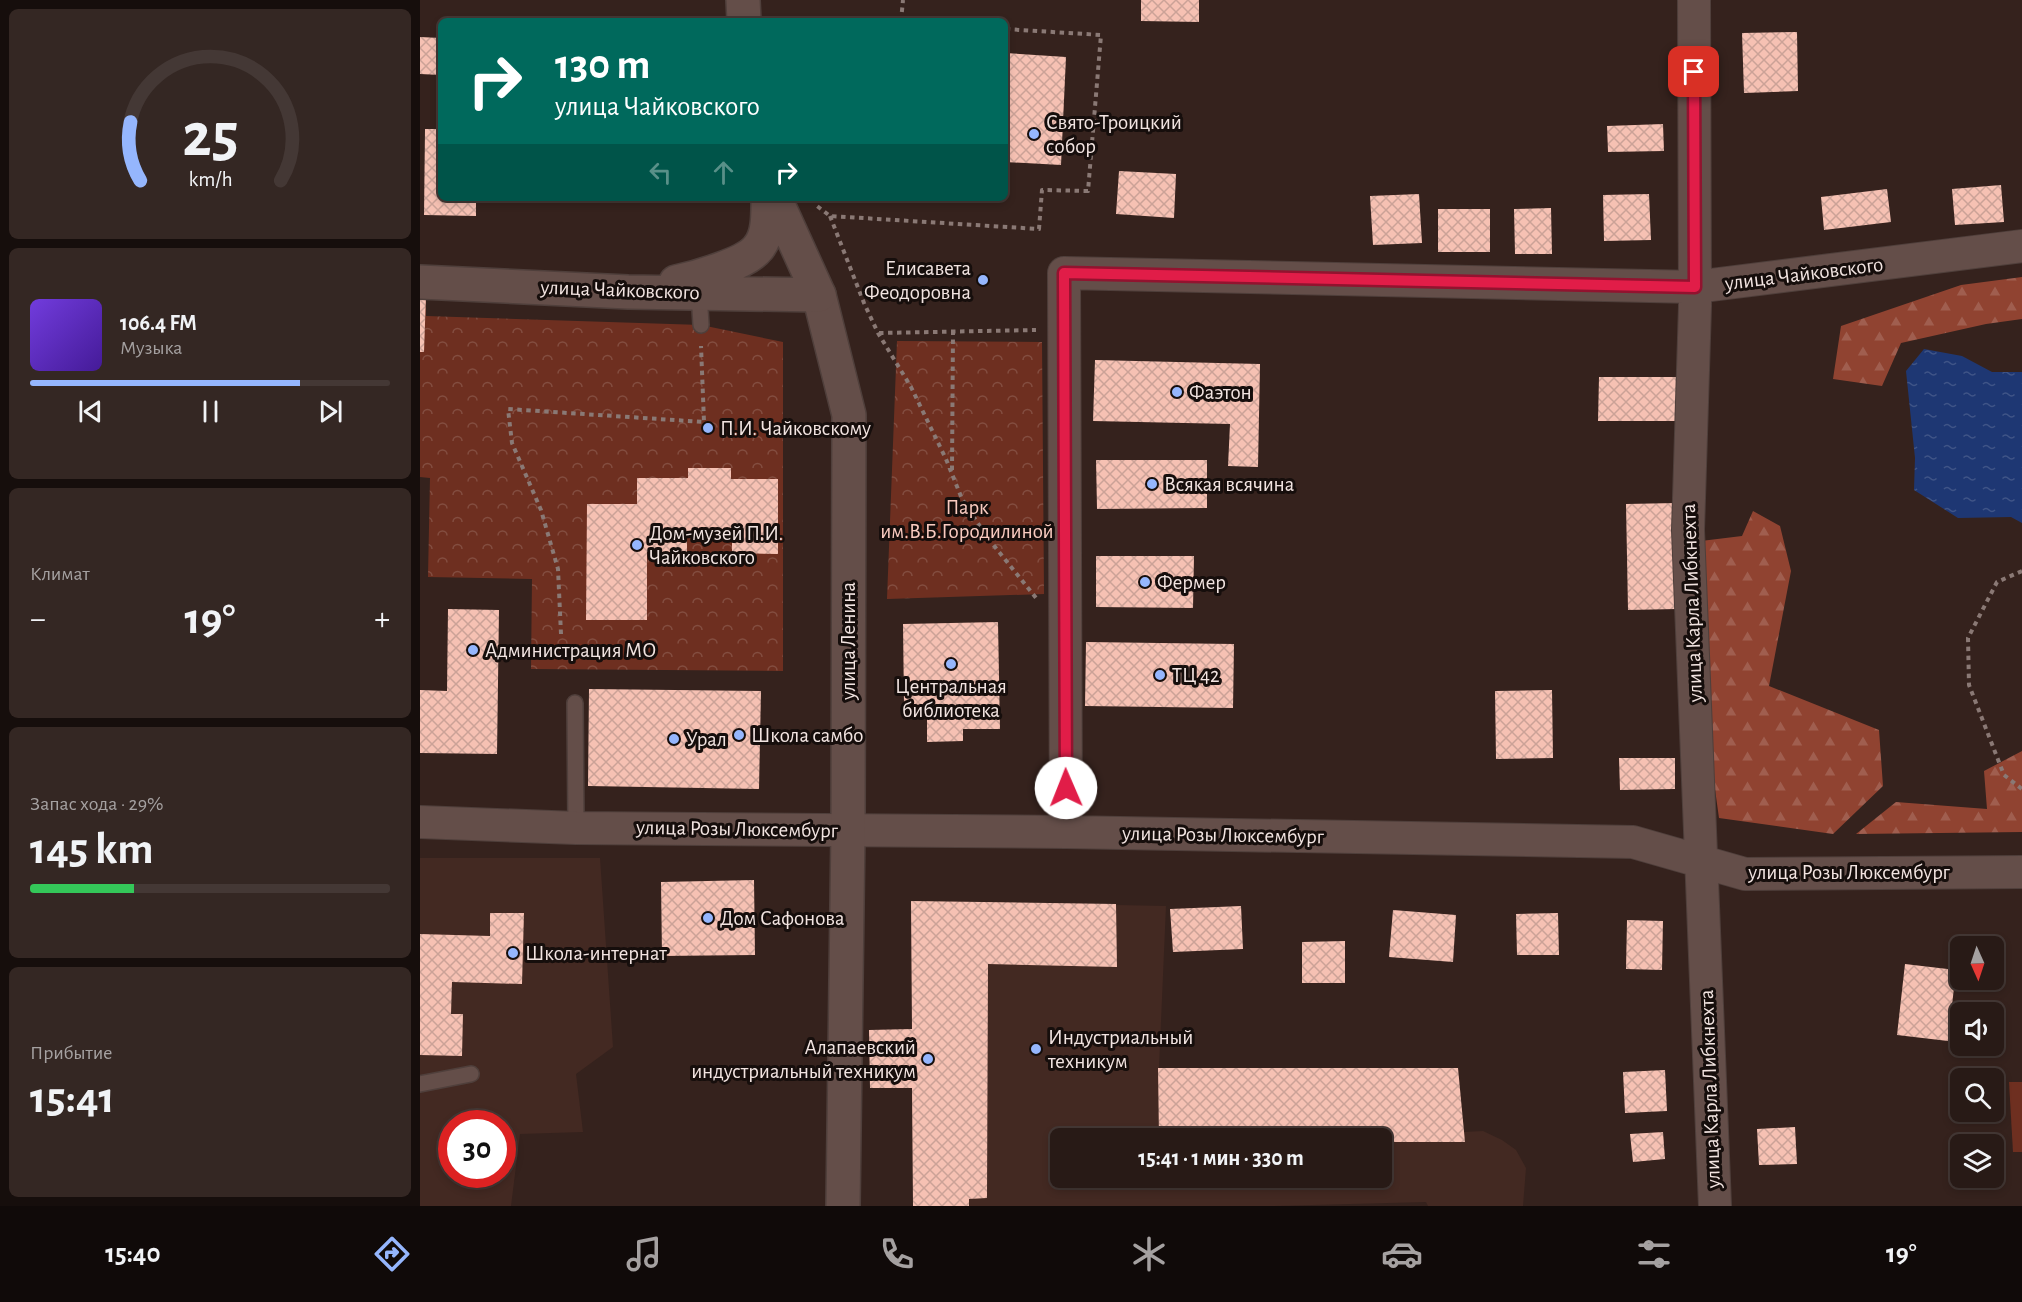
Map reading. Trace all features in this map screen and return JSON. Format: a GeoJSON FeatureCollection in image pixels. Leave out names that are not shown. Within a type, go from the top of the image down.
{"type":"FeatureCollection","features":[{"type":"Feature","properties":{"kind":"street"},"geometry":{"type":"LineString","coordinates":[[743,0],[744,18]]}},
{"type":"Feature","properties":{"kind":"street","name":"улица Карла Либкнехта"},"geometry":{"type":"LineString","coordinates":[[1694,0],[1695,287],[1688,530],[1715,1206]]}},
{"type":"Feature","properties":{"kind":"street"},"geometry":{"type":"LineString","coordinates":[[628,292],[704,276],[737,262],[758,249],[767,225],[768,201]]}},
{"type":"Feature","properties":{"kind":"street","name":"улица Ленина"},"geometry":{"type":"LineString","coordinates":[[776,201],[819,295],[849,415],[848,830],[843,1206]]}},
{"type":"Feature","properties":{"kind":"street","name":"улица Чайковского"},"geometry":{"type":"LineString","coordinates":[[1066,832],[1064,273],[1695,287],[2022,246]]}},
{"type":"Feature","properties":{"kind":"street","name":"улица Чайковского"},"geometry":{"type":"LineString","coordinates":[[420,282],[628,292],[700,309],[819,295]]}},
{"type":"Feature","properties":{"kind":"street","name":"улица Розы Люксембург"},"geometry":{"type":"LineString","coordinates":[[420,822],[576,828],[1066,832],[1634,842],[1745,874],[2022,872]]}},
{"type":"Feature","properties":{"kind":"lane"},"geometry":{"type":"LineString","coordinates":[[575,703],[576,828]]}},
{"type":"Feature","properties":{"kind":"lane"},"geometry":{"type":"LineString","coordinates":[[420,1083],[471,1074]]}},
{"type":"Feature","properties":{"kind":"path"},"geometry":{"type":"LineString","coordinates":[[901,18],[903,0]]}},
{"type":"Feature","properties":{"kind":"path"},"geometry":{"type":"LineString","coordinates":[[830,216],[1039,229],[1042,190],[1088,191],[1101,35],[1008,29]]}},
{"type":"Feature","properties":{"kind":"path"},"geometry":{"type":"LineString","coordinates":[[815,201],[817,206],[830,216],[864,303],[878,333],[911,387],[962,499],[1036,599]]}},
{"type":"Feature","properties":{"kind":"path"},"geometry":{"type":"LineString","coordinates":[[561,634],[558,569],[541,510],[512,443],[508,408],[704,422],[700,309]]}},
{"type":"Feature","properties":{"kind":"path"},"geometry":{"type":"LineString","coordinates":[[878,333],[1035,330],[1064,334]]}},
{"type":"Feature","properties":{"kind":"path"},"geometry":{"type":"LineString","coordinates":[[952,474],[953,331]]}},
{"type":"Feature","properties":{"kind":"path"},"geometry":{"type":"LineString","coordinates":[[2022,571],[1997,582],[1968,638],[1969,685],[2004,775],[2022,789]]}},
{"type":"Feature","properties":{"kind":"shaded area","name":"Школа-интернат"},"geometry":{"type":"Polygon","coordinates":[[[420,858],[600,858],[613,1047],[576,1074],[583,1132],[520,1134],[516,1166],[516,1110],[438,1110],[438,1188],[513,1188],[511,1206],[420,1206],[420,858]]]}},
{"type":"Feature","properties":{"kind":"shaded area","name":"Индустриальный техникум"},"geometry":{"type":"Polygon","coordinates":[[[911,901],[1166,906],[1159,1068],[1458,1068],[1464,1132],[1483,1131],[1502,1140],[1516,1150],[1526,1168],[1523,1206],[1428,1206],[1426,1202],[1275,1206],[913,1206],[911,901]]]}},
{"type":"Feature","properties":{"kind":"green space"},"geometry":{"type":"Polygon","coordinates":[[[2022,277],[2022,319],[1986,324],[1901,343],[1882,386],[1833,379],[1841,326],[1961,285],[2022,277]]]}},
{"type":"Feature","properties":{"kind":"green space"},"geometry":{"type":"Polygon","coordinates":[[[420,295],[426,295],[426,316],[701,325],[783,342],[783,671],[531,669],[532,579],[428,577],[430,478],[420,477],[420,295]]]}},
{"type":"Feature","properties":{"kind":"green space","name":"Парк им.В.Б.Городилиной"},"geometry":{"type":"Polygon","coordinates":[[[897,341],[1042,342],[1044,594],[887,599],[897,341]]]}},
{"type":"Feature","properties":{"kind":"green space"},"geometry":{"type":"Polygon","coordinates":[[[1753,511],[1780,526],[1791,571],[1769,686],[1879,730],[1883,786],[1833,834],[1719,818],[1704,710],[1701,541],[1742,536],[1753,511]]]}},
{"type":"Feature","properties":{"kind":"green space"},"geometry":{"type":"Polygon","coordinates":[[[2022,751],[2022,832],[1856,834],[1896,802],[1987,809],[1984,771],[2022,751]]]}},
{"type":"Feature","properties":{"kind":"green space"},"geometry":{"type":"Polygon","coordinates":[[[2009,1082],[2022,1082],[2022,1152],[2013,1152],[2009,1082]]]}},
{"type":"Feature","properties":{"kind":"water"},"geometry":{"type":"Polygon","coordinates":[[[1924,349],[1962,356],[1992,372],[2022,372],[2022,523],[2011,517],[1958,518],[1914,490],[1915,458],[1906,371],[1924,349]]]}},
{"type":"Feature","properties":{"kind":"building"},"geometry":{"type":"Polygon","coordinates":[[[1141,0],[1199,0],[1199,22],[1141,21],[1141,0]]]}},
{"type":"Feature","properties":{"kind":"building"},"geometry":{"type":"Polygon","coordinates":[[[1797,32],[1798,91],[1744,93],[1742,33],[1797,32]]]}},
{"type":"Feature","properties":{"kind":"building"},"geometry":{"type":"Polygon","coordinates":[[[420,37],[438,38],[438,75],[420,74],[420,37]]]}},
{"type":"Feature","properties":{"kind":"building","name":"Свято-Троицкий собор"},"geometry":{"type":"Polygon","coordinates":[[[1008,53],[1066,57],[1061,165],[1008,162],[1008,53]]]}},
{"type":"Feature","properties":{"kind":"building"},"geometry":{"type":"Polygon","coordinates":[[[1663,124],[1664,151],[1608,152],[1607,126],[1663,124]]]}},
{"type":"Feature","properties":{"kind":"building"},"geometry":{"type":"Polygon","coordinates":[[[425,129],[438,129],[438,201],[476,201],[476,216],[424,215],[425,129]]]}},
{"type":"Feature","properties":{"kind":"building"},"geometry":{"type":"Polygon","coordinates":[[[1119,171],[1176,174],[1174,218],[1116,214],[1119,171]]]}},
{"type":"Feature","properties":{"kind":"building"},"geometry":{"type":"Polygon","coordinates":[[[2001,185],[2004,222],[1955,225],[1952,189],[2001,185]]]}},
{"type":"Feature","properties":{"kind":"building"},"geometry":{"type":"Polygon","coordinates":[[[1887,189],[1891,222],[1824,230],[1821,197],[1887,189]]]}},
{"type":"Feature","properties":{"kind":"building"},"geometry":{"type":"Polygon","coordinates":[[[1419,194],[1422,243],[1373,245],[1370,196],[1419,194]]]}},
{"type":"Feature","properties":{"kind":"building"},"geometry":{"type":"Polygon","coordinates":[[[1649,194],[1651,240],[1604,241],[1603,195],[1649,194]]]}},
{"type":"Feature","properties":{"kind":"building"},"geometry":{"type":"Polygon","coordinates":[[[1551,208],[1552,254],[1515,254],[1514,209],[1551,208]]]}},
{"type":"Feature","properties":{"kind":"building"},"geometry":{"type":"Polygon","coordinates":[[[1438,209],[1490,209],[1490,252],[1438,252],[1438,209]]]}},
{"type":"Feature","properties":{"kind":"building"},"geometry":{"type":"Polygon","coordinates":[[[420,295],[426,295],[424,352],[420,352],[420,295]]]}},
{"type":"Feature","properties":{"kind":"building","name":"Фаэтон"},"geometry":{"type":"Polygon","coordinates":[[[1095,360],[1260,364],[1258,467],[1228,466],[1230,424],[1093,421],[1095,360]]]}},
{"type":"Feature","properties":{"kind":"building"},"geometry":{"type":"Polygon","coordinates":[[[1599,377],[1676,377],[1676,421],[1598,421],[1599,377]]]}},
{"type":"Feature","properties":{"kind":"building","name":"Всякая всячина"},"geometry":{"type":"Polygon","coordinates":[[[1096,460],[1207,460],[1207,508],[1097,509],[1096,460]]]}},
{"type":"Feature","properties":{"kind":"building","name":"Дом-музей П.И. Чайковского"},"geometry":{"type":"Polygon","coordinates":[[[688,468],[731,468],[731,479],[778,479],[778,554],[732,553],[732,537],[687,537],[687,552],[647,552],[647,620],[586,620],[587,504],[637,504],[637,478],[688,478],[688,468]]]}},
{"type":"Feature","properties":{"kind":"building"},"geometry":{"type":"Polygon","coordinates":[[[1676,503],[1677,609],[1628,610],[1626,504],[1676,503]]]}},
{"type":"Feature","properties":{"kind":"building","name":"Фермер"},"geometry":{"type":"Polygon","coordinates":[[[1096,556],[1194,556],[1193,608],[1096,607],[1096,556]]]}},
{"type":"Feature","properties":{"kind":"building","name":"Администрация МО"},"geometry":{"type":"Polygon","coordinates":[[[448,609],[499,610],[497,754],[420,753],[420,690],[447,691],[448,609]]]}},
{"type":"Feature","properties":{"kind":"building","name":"Центральная библиотека"},"geometry":{"type":"Polygon","coordinates":[[[998,622],[1000,729],[963,729],[963,741],[927,742],[927,705],[904,705],[903,624],[998,622]]]}},
{"type":"Feature","properties":{"kind":"building","name":"ТЦ 42"},"geometry":{"type":"Polygon","coordinates":[[[1086,642],[1234,644],[1233,708],[1085,706],[1086,642]]]}},
{"type":"Feature","properties":{"kind":"building","name":"Урал"},"geometry":{"type":"Polygon","coordinates":[[[589,689],[761,691],[759,789],[588,786],[589,689]]]}},
{"type":"Feature","properties":{"kind":"building"},"geometry":{"type":"Polygon","coordinates":[[[1552,690],[1553,758],[1496,759],[1495,691],[1552,690]]]}},
{"type":"Feature","properties":{"kind":"building"},"geometry":{"type":"Polygon","coordinates":[[[1619,758],[1675,758],[1675,789],[1620,790],[1619,758]]]}},
{"type":"Feature","properties":{"kind":"building","name":"Дом Сафонова"},"geometry":{"type":"Polygon","coordinates":[[[754,880],[755,955],[662,956],[661,882],[754,880]]]}},
{"type":"Feature","properties":{"kind":"building","name":"Алапаевский индустриальный техникум"},"geometry":{"type":"Polygon","coordinates":[[[911,901],[1116,904],[1117,967],[988,964],[987,1198],[969,1199],[969,1206],[913,1206],[912,1088],[870,1088],[869,1030],[912,1029],[911,901]]]}},
{"type":"Feature","properties":{"kind":"building"},"geometry":{"type":"Polygon","coordinates":[[[1241,906],[1243,949],[1173,952],[1170,909],[1241,906]]]}},
{"type":"Feature","properties":{"kind":"building"},"geometry":{"type":"Polygon","coordinates":[[[1393,910],[1456,915],[1453,962],[1389,957],[1393,910]]]}},
{"type":"Feature","properties":{"kind":"building"},"geometry":{"type":"Polygon","coordinates":[[[490,913],[524,913],[522,984],[452,982],[451,1014],[463,1014],[462,1056],[420,1055],[420,934],[490,936],[490,913]]]}},
{"type":"Feature","properties":{"kind":"building"},"geometry":{"type":"Polygon","coordinates":[[[1558,913],[1559,955],[1517,955],[1516,914],[1558,913]]]}},
{"type":"Feature","properties":{"kind":"building"},"geometry":{"type":"Polygon","coordinates":[[[1627,920],[1663,921],[1662,970],[1626,969],[1627,920]]]}},
{"type":"Feature","properties":{"kind":"building"},"geometry":{"type":"Polygon","coordinates":[[[1345,941],[1345,983],[1302,983],[1302,942],[1345,941]]]}},
{"type":"Feature","properties":{"kind":"building"},"geometry":{"type":"Polygon","coordinates":[[[1905,964],[1950,969],[1950,990],[1954,990],[1952,1002],[1950,1002],[1948,1041],[1897,1035],[1905,964]]]}},
{"type":"Feature","properties":{"kind":"building"},"geometry":{"type":"Polygon","coordinates":[[[1158,1068],[1458,1068],[1465,1142],[1392,1142],[1392,1128],[1159,1128],[1158,1068]]]}},
{"type":"Feature","properties":{"kind":"building"},"geometry":{"type":"Polygon","coordinates":[[[1665,1070],[1667,1111],[1625,1113],[1623,1072],[1665,1070]]]}},
{"type":"Feature","properties":{"kind":"building"},"geometry":{"type":"Polygon","coordinates":[[[1795,1127],[1797,1164],[1759,1165],[1757,1129],[1795,1127]]]}},
{"type":"Feature","properties":{"kind":"building"},"geometry":{"type":"Polygon","coordinates":[[[1663,1132],[1665,1159],[1633,1162],[1630,1134],[1663,1132]]]}},
{"type":"Feature","properties":{"kind":"place","name":"Свято-Троицкий собор"},"geometry":{"type":"Point","coordinates":[1034,134]}},
{"type":"Feature","properties":{"kind":"place","name":"Елисавета Феодоровна"},"geometry":{"type":"Point","coordinates":[983,280]}},
{"type":"Feature","properties":{"kind":"place","name":"Фаэтон"},"geometry":{"type":"Point","coordinates":[1177,392]}},
{"type":"Feature","properties":{"kind":"place","name":"П.И. Чайковскому"},"geometry":{"type":"Point","coordinates":[708,428]}},
{"type":"Feature","properties":{"kind":"place","name":"Всякая всячина"},"geometry":{"type":"Point","coordinates":[1152,484]}},
{"type":"Feature","properties":{"kind":"place","name":"Дом-музей П.И. Чайковского"},"geometry":{"type":"Point","coordinates":[637,545]}},
{"type":"Feature","properties":{"kind":"place","name":"Фермер"},"geometry":{"type":"Point","coordinates":[1145,582]}},
{"type":"Feature","properties":{"kind":"place","name":"Администрация МО"},"geometry":{"type":"Point","coordinates":[473,650]}},
{"type":"Feature","properties":{"kind":"place","name":"Центральная библиотека"},"geometry":{"type":"Point","coordinates":[951,664]}},
{"type":"Feature","properties":{"kind":"place","name":"ТЦ 42"},"geometry":{"type":"Point","coordinates":[1160,675]}},
{"type":"Feature","properties":{"kind":"place","name":"Школа самбо"},"geometry":{"type":"Point","coordinates":[739,735]}},
{"type":"Feature","properties":{"kind":"place","name":"Урал"},"geometry":{"type":"Point","coordinates":[674,739]}},
{"type":"Feature","properties":{"kind":"place","name":"Дом Сафонова"},"geometry":{"type":"Point","coordinates":[708,918]}},
{"type":"Feature","properties":{"kind":"place","name":"Школа-интернат"},"geometry":{"type":"Point","coordinates":[513,953]}},
{"type":"Feature","properties":{"kind":"place","name":"Индустриальный техникум"},"geometry":{"type":"Point","coordinates":[1036,1049]}},
{"type":"Feature","properties":{"kind":"place","name":"Алапаевский индустриальный техникум"},"geometry":{"type":"Point","coordinates":[928,1059]}},
{"type":"Feature","properties":{"kind":"route"},"geometry":{"type":"LineString","coordinates":[[1066,788],[1064,273],[1695,287],[1694,72]]}}]}
